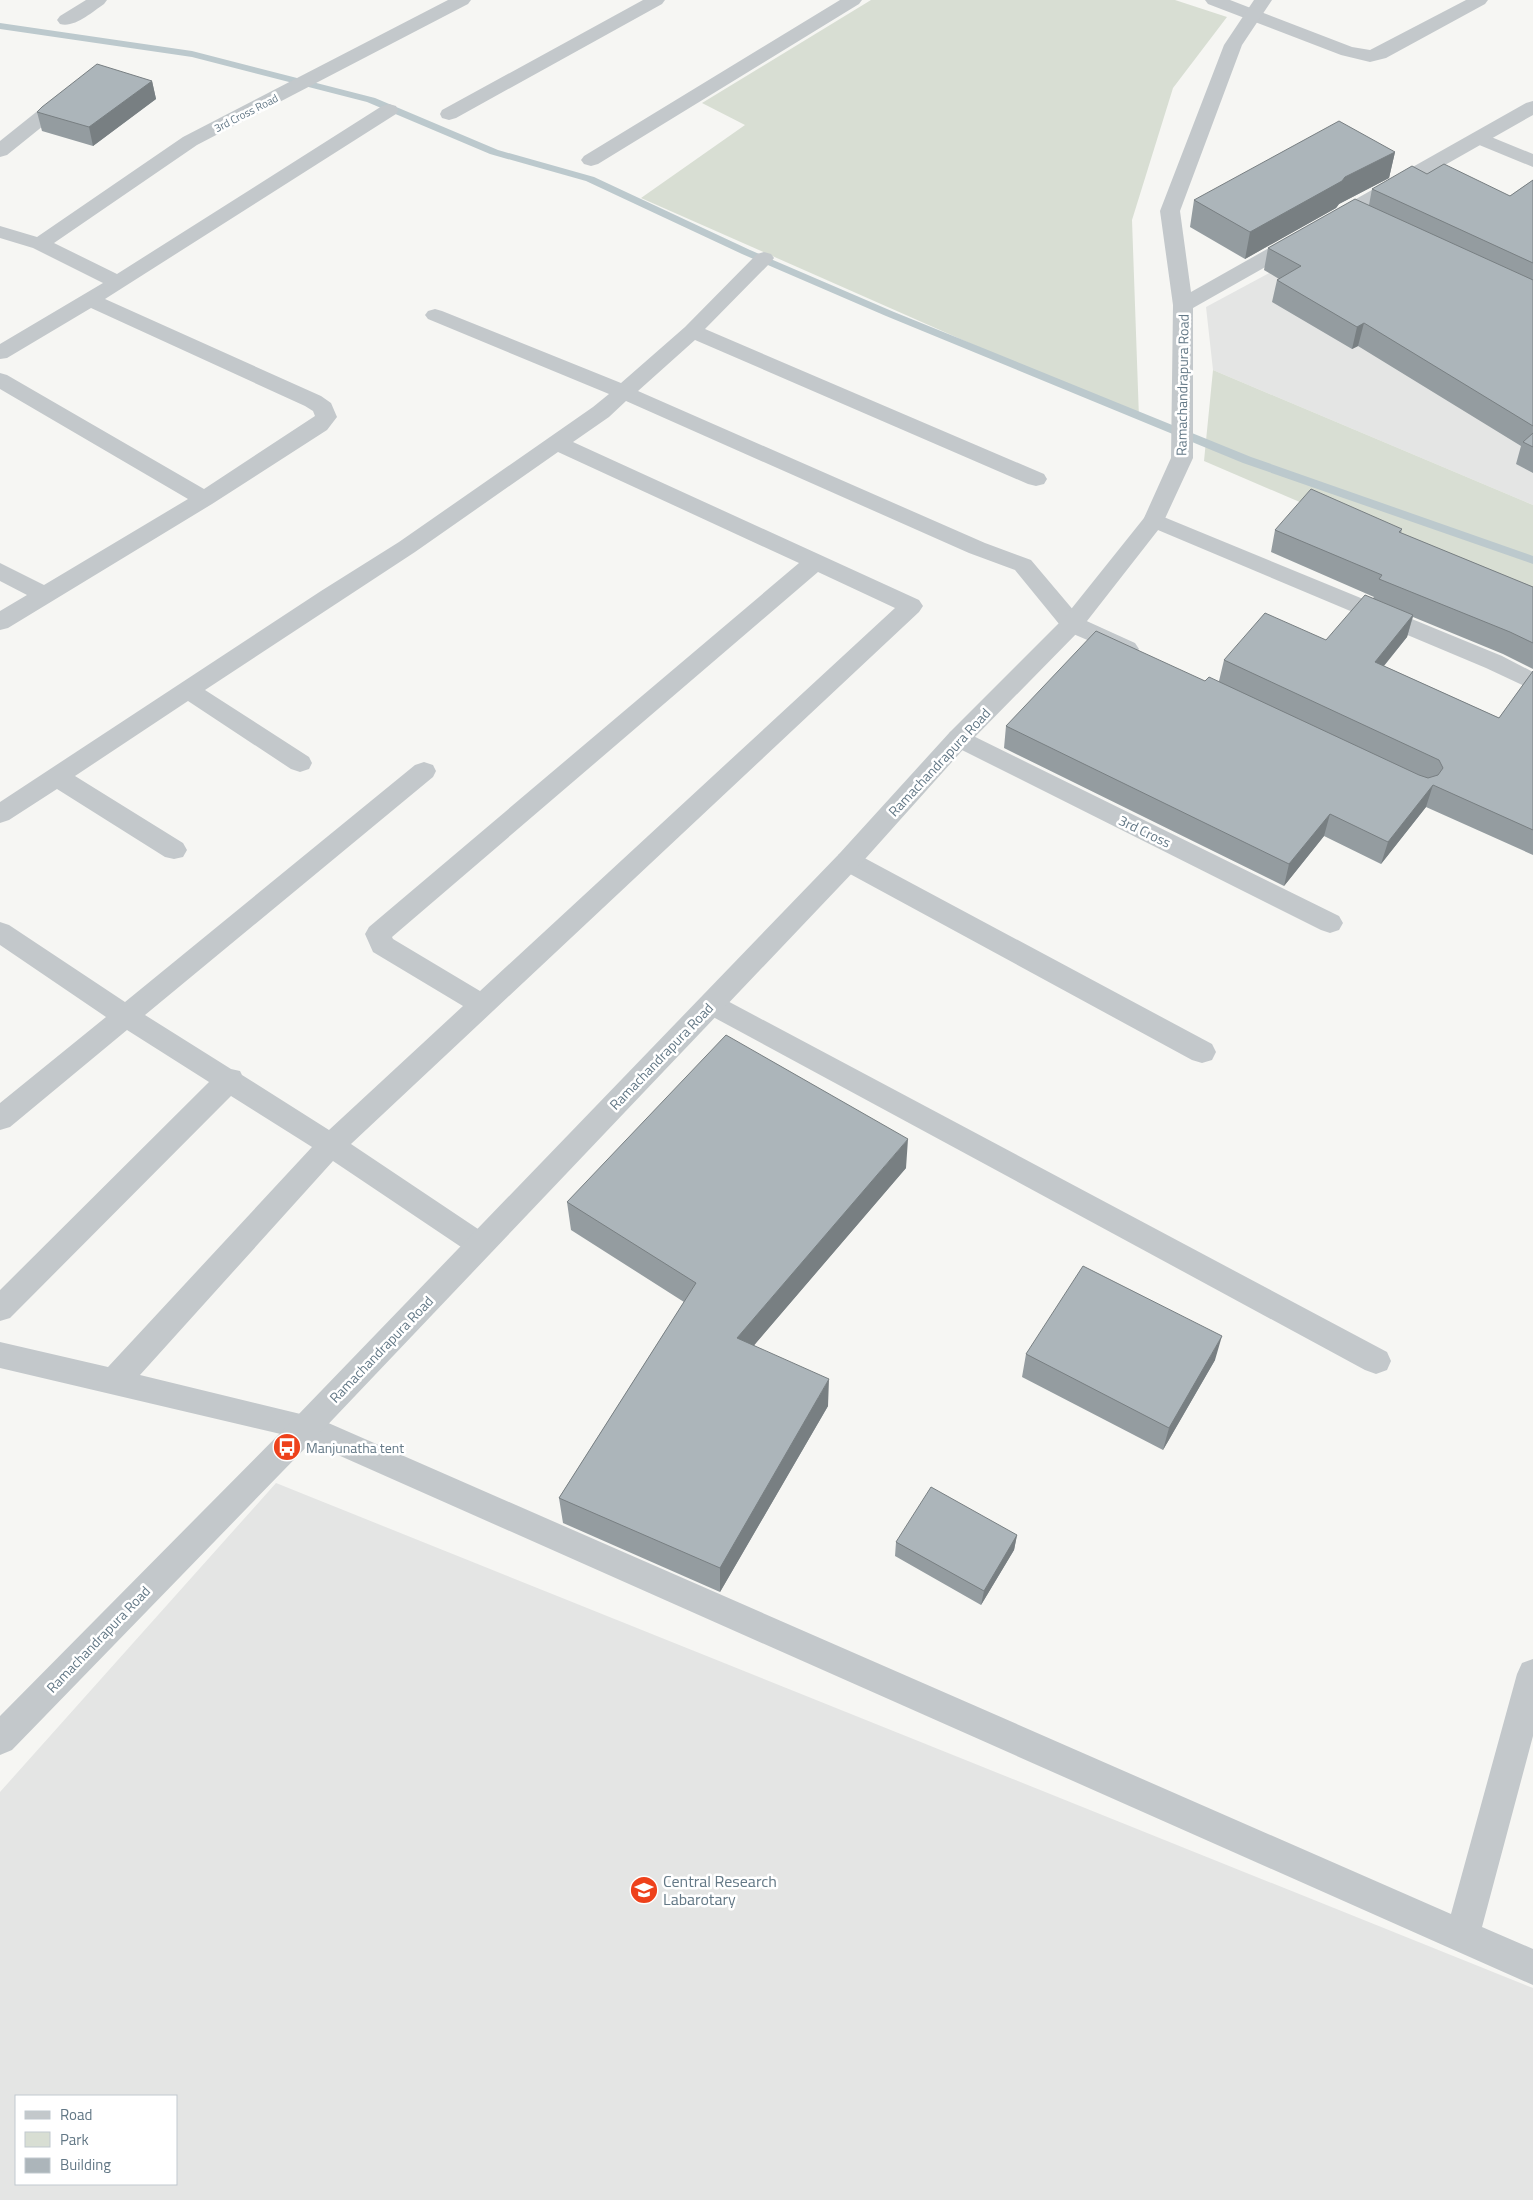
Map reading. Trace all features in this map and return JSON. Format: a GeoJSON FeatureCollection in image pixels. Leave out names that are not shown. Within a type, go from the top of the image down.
{"type":"FeatureCollection","features":[{"type":"Feature","properties":{"kind":"street"},"geometry":{"type":"LineString","coordinates":[[66,20],[98,0]]}},
{"type":"Feature","properties":{"kind":"street","name":"3rd Cross Road"},"geometry":{"type":"LineString","coordinates":[[40,244],[190,141],[462,0]]}},
{"type":"Feature","properties":{"kind":"street"},"geometry":{"type":"LineString","coordinates":[[449,114],[656,0]]}},
{"type":"Feature","properties":{"kind":"street"},"geometry":{"type":"LineString","coordinates":[[592,160],[853,0]]}},
{"type":"Feature","properties":{"kind":"street"},"geometry":{"type":"LineString","coordinates":[[1214,0],[1258,7],[1347,50],[1370,56],[1380,54],[1479,0]]}},
{"type":"Feature","properties":{"kind":"street","name":"Ramachandrapura Road"},"geometry":{"type":"LineString","coordinates":[[0,1739],[306,1428],[848,860],[960,738],[1072,624],[1154,520],[1182,458],[1183,304],[1170,211],[1233,45],[1258,7]]}},
{"type":"Feature","properties":{"kind":"street"},"geometry":{"type":"LineString","coordinates":[[0,150],[79,88]]}},
{"type":"Feature","properties":{"kind":"street"},"geometry":{"type":"LineString","coordinates":[[1183,304],[1533,107]]}},
{"type":"Feature","properties":{"kind":"street"},"geometry":{"type":"LineString","coordinates":[[0,353],[90,300],[389,110]]}},
{"type":"Feature","properties":{"kind":"street"},"geometry":{"type":"LineString","coordinates":[[1479,138],[1533,161]]}},
{"type":"Feature","properties":{"kind":"street"},"geometry":{"type":"LineString","coordinates":[[1347,210],[1374,223]]}},
{"type":"Feature","properties":{"kind":"street"},"geometry":{"type":"LineString","coordinates":[[0,232],[40,244],[118,282]]}},
{"type":"Feature","properties":{"kind":"street"},"geometry":{"type":"LineString","coordinates":[[0,814],[329,596],[407,547],[601,412],[692,332],[764,258]]}},
{"type":"Feature","properties":{"kind":"street"},"geometry":{"type":"LineString","coordinates":[[0,622],[204,499],[319,424],[326,417],[324,408],[313,401],[90,300]]}},
{"type":"Feature","properties":{"kind":"street"},"geometry":{"type":"LineString","coordinates":[[435,315],[623,392],[977,548],[1023,565],[1072,624],[1144,658]]}},
{"type":"Feature","properties":{"kind":"street"},"geometry":{"type":"LineString","coordinates":[[692,332],[1036,479]]}},
{"type":"Feature","properties":{"kind":"street"},"geometry":{"type":"LineString","coordinates":[[0,380],[204,499]]}},
{"type":"Feature","properties":{"kind":"street"},"geometry":{"type":"LineString","coordinates":[[114,1382],[332,1145],[911,606],[557,443]]}},
{"type":"Feature","properties":{"kind":"street"},"geometry":{"type":"LineString","coordinates":[[1154,520],[1494,662],[1533,682]]}},
{"type":"Feature","properties":{"kind":"street"},"geometry":{"type":"LineString","coordinates":[[482,1005],[382,945],[378,934],[815,562]]}},
{"type":"Feature","properties":{"kind":"street"},"geometry":{"type":"LineString","coordinates":[[0,571],[45,595]]}},
{"type":"Feature","properties":{"kind":"street"},"geometry":{"type":"LineString","coordinates":[[188,690],[300,763]]}},
{"type":"Feature","properties":{"kind":"street","name":"3rd Cross"},"geometry":{"type":"LineString","coordinates":[[960,738],[1330,923]]}},
{"type":"Feature","properties":{"kind":"street"},"geometry":{"type":"LineString","coordinates":[[0,1119],[424,771]]}},
{"type":"Feature","properties":{"kind":"street"},"geometry":{"type":"LineString","coordinates":[[57,777],[174,850]]}},
{"type":"Feature","properties":{"kind":"street"},"geometry":{"type":"LineString","coordinates":[[848,860],[1202,1052]]}},
{"type":"Feature","properties":{"kind":"street"},"geometry":{"type":"LineString","coordinates":[[0,932],[126,1016],[332,1145],[480,1245]]}},
{"type":"Feature","properties":{"kind":"street"},"geometry":{"type":"LineString","coordinates":[[711,1004],[1376,1361]]}},
{"type":"Feature","properties":{"kind":"street"},"geometry":{"type":"LineString","coordinates":[[0,1309],[230,1080]]}},
{"type":"Feature","properties":{"kind":"street"},"geometry":{"type":"LineString","coordinates":[[0,1355],[306,1428],[1463,1935],[1533,1968]]}},
{"type":"Feature","properties":{"kind":"street"},"geometry":{"type":"LineString","coordinates":[[1463,1935],[1533,1674]]}},
{"type":"Feature","properties":{"kind":"shaded area"},"geometry":{"type":"Polygon","coordinates":[[[1388,209],[1533,218],[1533,505],[1213,370],[1206,307],[1388,209]]]}},
{"type":"Feature","properties":{"kind":"shaded area","name":"Central Research Labarotary"},"geometry":{"type":"Polygon","coordinates":[[[276,1483],[1533,1988],[1533,2200],[0,2200],[0,1792],[276,1483]]]}},
{"type":"Feature","properties":{"kind":"green space"},"geometry":{"type":"Polygon","coordinates":[[[871,0],[1175,0],[1227,17],[1173,88],[1132,220],[1139,418],[641,198],[745,125],[702,103],[871,0]]]}},
{"type":"Feature","properties":{"kind":"green space"},"geometry":{"type":"Polygon","coordinates":[[[1213,370],[1533,505],[1533,602],[1204,461],[1213,370]]]}},
{"type":"Feature","properties":{"kind":"building"},"geometry":{"type":"Polygon","coordinates":[[[97,64],[152,81],[89,127],[37,112],[42,107],[97,64]]]}},
{"type":"Feature","properties":{"kind":"building"},"geometry":{"type":"Polygon","coordinates":[[[1339,121],[1395,152],[1345,177],[1342,181],[1250,232],[1194,200],[1339,121]]]}},
{"type":"Feature","properties":{"kind":"building"},"geometry":{"type":"Polygon","coordinates":[[[1444,164],[1510,196],[1533,180],[1533,263],[1372,189],[1412,166],[1427,174],[1444,164]]]}},
{"type":"Feature","properties":{"kind":"building"},"geometry":{"type":"Polygon","coordinates":[[[1355,199],[1533,280],[1533,426],[1364,323],[1357,327],[1277,280],[1301,266],[1268,248],[1355,199]]]}},
{"type":"Feature","properties":{"kind":"building"},"geometry":{"type":"Polygon","coordinates":[[[1533,433],[1533,447],[1523,442],[1533,433]]]}},
{"type":"Feature","properties":{"kind":"building"},"geometry":{"type":"Polygon","coordinates":[[[1311,489],[1402,529],[1399,532],[1533,587],[1533,643],[1379,579],[1382,575],[1275,530],[1311,489]]]}},
{"type":"Feature","properties":{"kind":"building"},"geometry":{"type":"Polygon","coordinates":[[[1365,595],[1413,615],[1375,662],[1499,718],[1533,671],[1533,830],[1433,785],[1388,842],[1330,814],[1289,864],[1006,726],[1096,631],[1205,681],[1209,677],[1419,775],[1428,778],[1438,775],[1443,768],[1439,760],[1224,660],[1265,613],[1326,640],[1365,595]]]}},
{"type":"Feature","properties":{"kind":"building"},"geometry":{"type":"Polygon","coordinates":[[[726,1035],[908,1139],[737,1338],[829,1379],[720,1568],[559,1498],[696,1283],[567,1202],[726,1035]]]}},
{"type":"Feature","properties":{"kind":"building"},"geometry":{"type":"Polygon","coordinates":[[[1083,1266],[1222,1336],[1169,1428],[1026,1354],[1083,1266]]]}},
{"type":"Feature","properties":{"kind":"building"},"geometry":{"type":"Polygon","coordinates":[[[931,1487],[1017,1535],[984,1591],[896,1542],[931,1487]]]}},
{"type":"Feature","properties":{"kind":"waterway"},"geometry":{"type":"LineString","coordinates":[[0,26],[192,54],[371,100],[494,152],[590,179],[746,252],[890,314],[1247,460],[1533,560]]}},
{"type":"Feature","properties":{"kind":"place","name":"Manjunatha tent"},"geometry":{"type":"Point","coordinates":[287,1447]}},
{"type":"Feature","properties":{"kind":"place","name":"Central Research Labarotary"},"geometry":{"type":"Point","coordinates":[644,1890]}}]}
